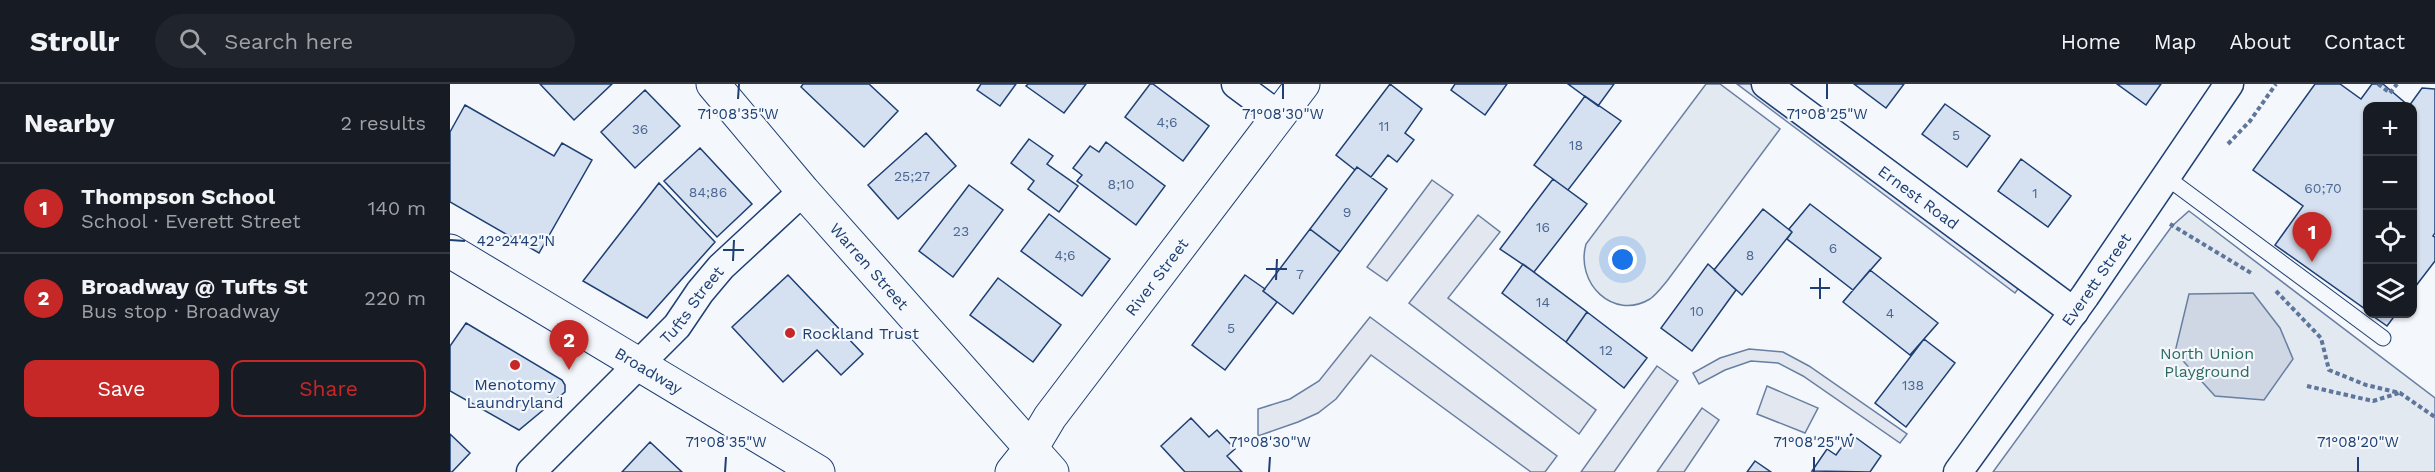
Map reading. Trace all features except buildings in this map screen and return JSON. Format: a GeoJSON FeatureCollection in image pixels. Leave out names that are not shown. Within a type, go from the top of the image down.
{"type":"FeatureCollection","features":[{"type":"Feature","properties":{"kind":"main road","name":"Warren Street"},"geometry":{"type":"LineString","coordinates":[[713,84],[1032,464]]}},
{"type":"Feature","properties":{"kind":"main road","name":"River Street"},"geometry":{"type":"LineString","coordinates":[[1032,464],[1050,417],[1303,84]]}},
{"type":"Feature","properties":{"kind":"main road","name":"Broadway"},"geometry":{"type":"LineString","coordinates":[[450,250],[818,472]]}},
{"type":"Feature","properties":{"kind":"street"},"geometry":{"type":"LineString","coordinates":[[1236,84],[1279,116]]}},
{"type":"Feature","properties":{"kind":"street","name":"Ernest Road"},"geometry":{"type":"LineString","coordinates":[[1766,84],[2074,312]]}},
{"type":"Feature","properties":{"kind":"street","name":"Everett Street"},"geometry":{"type":"LineString","coordinates":[[1958,472],[2074,312],[2229,84]]}},
{"type":"Feature","properties":{"kind":"street","name":"Tufts Street"},"geometry":{"type":"LineString","coordinates":[[531,472],[677,326],[700,292],[721,267],[803,190]]}},
{"type":"Feature","properties":{"kind":"lane"},"geometry":{"type":"LineString","coordinates":[[2166,177],[2383,338]]}},
{"type":"Feature","properties":{"kind":"path"},"geometry":{"type":"LineString","coordinates":[[2223,148],[2250,121],[2276,84]]}},
{"type":"Feature","properties":{"kind":"path"},"geometry":{"type":"LineString","coordinates":[[2378,84],[2390,93],[2397,84]]}},
{"type":"Feature","properties":{"kind":"path"},"geometry":{"type":"LineString","coordinates":[[2162,219],[2260,278]]}},
{"type":"Feature","properties":{"kind":"path"},"geometry":{"type":"LineString","coordinates":[[2269,284],[2321,338],[2329,370],[2366,385],[2400,393],[2435,417]]}},
{"type":"Feature","properties":{"kind":"path"},"geometry":{"type":"LineString","coordinates":[[2307,386],[2373,401],[2400,393]]}},
{"type":"Feature","properties":{"kind":"green space"},"geometry":{"type":"Polygon","coordinates":[[[1706,84],[1720,84],[1780,129],[1657,293],[1636,305],[1611,302],[1600,294],[1586,272],[1584,258],[1586,244],[1706,84]]]}},
{"type":"Feature","properties":{"kind":"green space","name":"North Union Playground"},"geometry":{"type":"Polygon","coordinates":[[[2189,211],[2435,398],[2435,472],[1993,472],[2172,226],[2189,211]]]}},
{"type":"Feature","properties":{"kind":"shaded area"},"geometry":{"type":"Polygon","coordinates":[[[1737,84],[1763,84],[2024,281],[2015,293],[1737,84]]]}},
{"type":"Feature","properties":{"kind":"shaded area"},"geometry":{"type":"Polygon","coordinates":[[[1432,180],[1453,195],[1387,281],[1367,267],[1432,180]]]}},
{"type":"Feature","properties":{"kind":"shaded area"},"geometry":{"type":"Polygon","coordinates":[[[1478,215],[1500,232],[1448,298],[1596,410],[1579,434],[1409,303],[1478,215]]]}},
{"type":"Feature","properties":{"kind":"shaded area"},"geometry":{"type":"Polygon","coordinates":[[[2253,293],[2280,328],[2293,359],[2264,400],[2215,396],[2175,352],[2189,294],[2253,293]]]}},
{"type":"Feature","properties":{"kind":"shaded area"},"geometry":{"type":"Polygon","coordinates":[[[1370,317],[1557,456],[1545,472],[1531,472],[1371,355],[1336,399],[1318,413],[1258,436],[1258,409],[1290,399],[1319,381],[1370,317]]]}},
{"type":"Feature","properties":{"kind":"shaded area"},"geometry":{"type":"Polygon","coordinates":[[[1749,349],[1783,352],[1809,366],[1907,434],[1900,443],[1803,376],[1778,363],[1751,361],[1725,370],[1699,384],[1693,373],[1720,358],[1749,349]]]}},
{"type":"Feature","properties":{"kind":"shaded area"},"geometry":{"type":"Polygon","coordinates":[[[1657,366],[1678,381],[1614,472],[1581,472],[1657,366]]]}},
{"type":"Feature","properties":{"kind":"shaded area"},"geometry":{"type":"Polygon","coordinates":[[[1767,386],[1818,408],[1805,433],[1757,414],[1767,386]]]}},
{"type":"Feature","properties":{"kind":"shaded area"},"geometry":{"type":"Polygon","coordinates":[[[1702,408],[1719,420],[1684,472],[1657,472],[1702,408]]]}},
{"type":"Feature","properties":{"kind":"place","name":"Thompson School"},"geometry":{"type":"Point","coordinates":[2312,262]}},
{"type":"Feature","properties":{"kind":"place","name":"Rockland Trust"},"geometry":{"type":"Point","coordinates":[790,333]}},
{"type":"Feature","properties":{"kind":"place","name":"Menotomy Laundryland"},"geometry":{"type":"Point","coordinates":[515,365]}},
{"type":"Feature","properties":{"kind":"place","name":"Broadway @ Tufts St"},"geometry":{"type":"Point","coordinates":[569,370]}}]}
